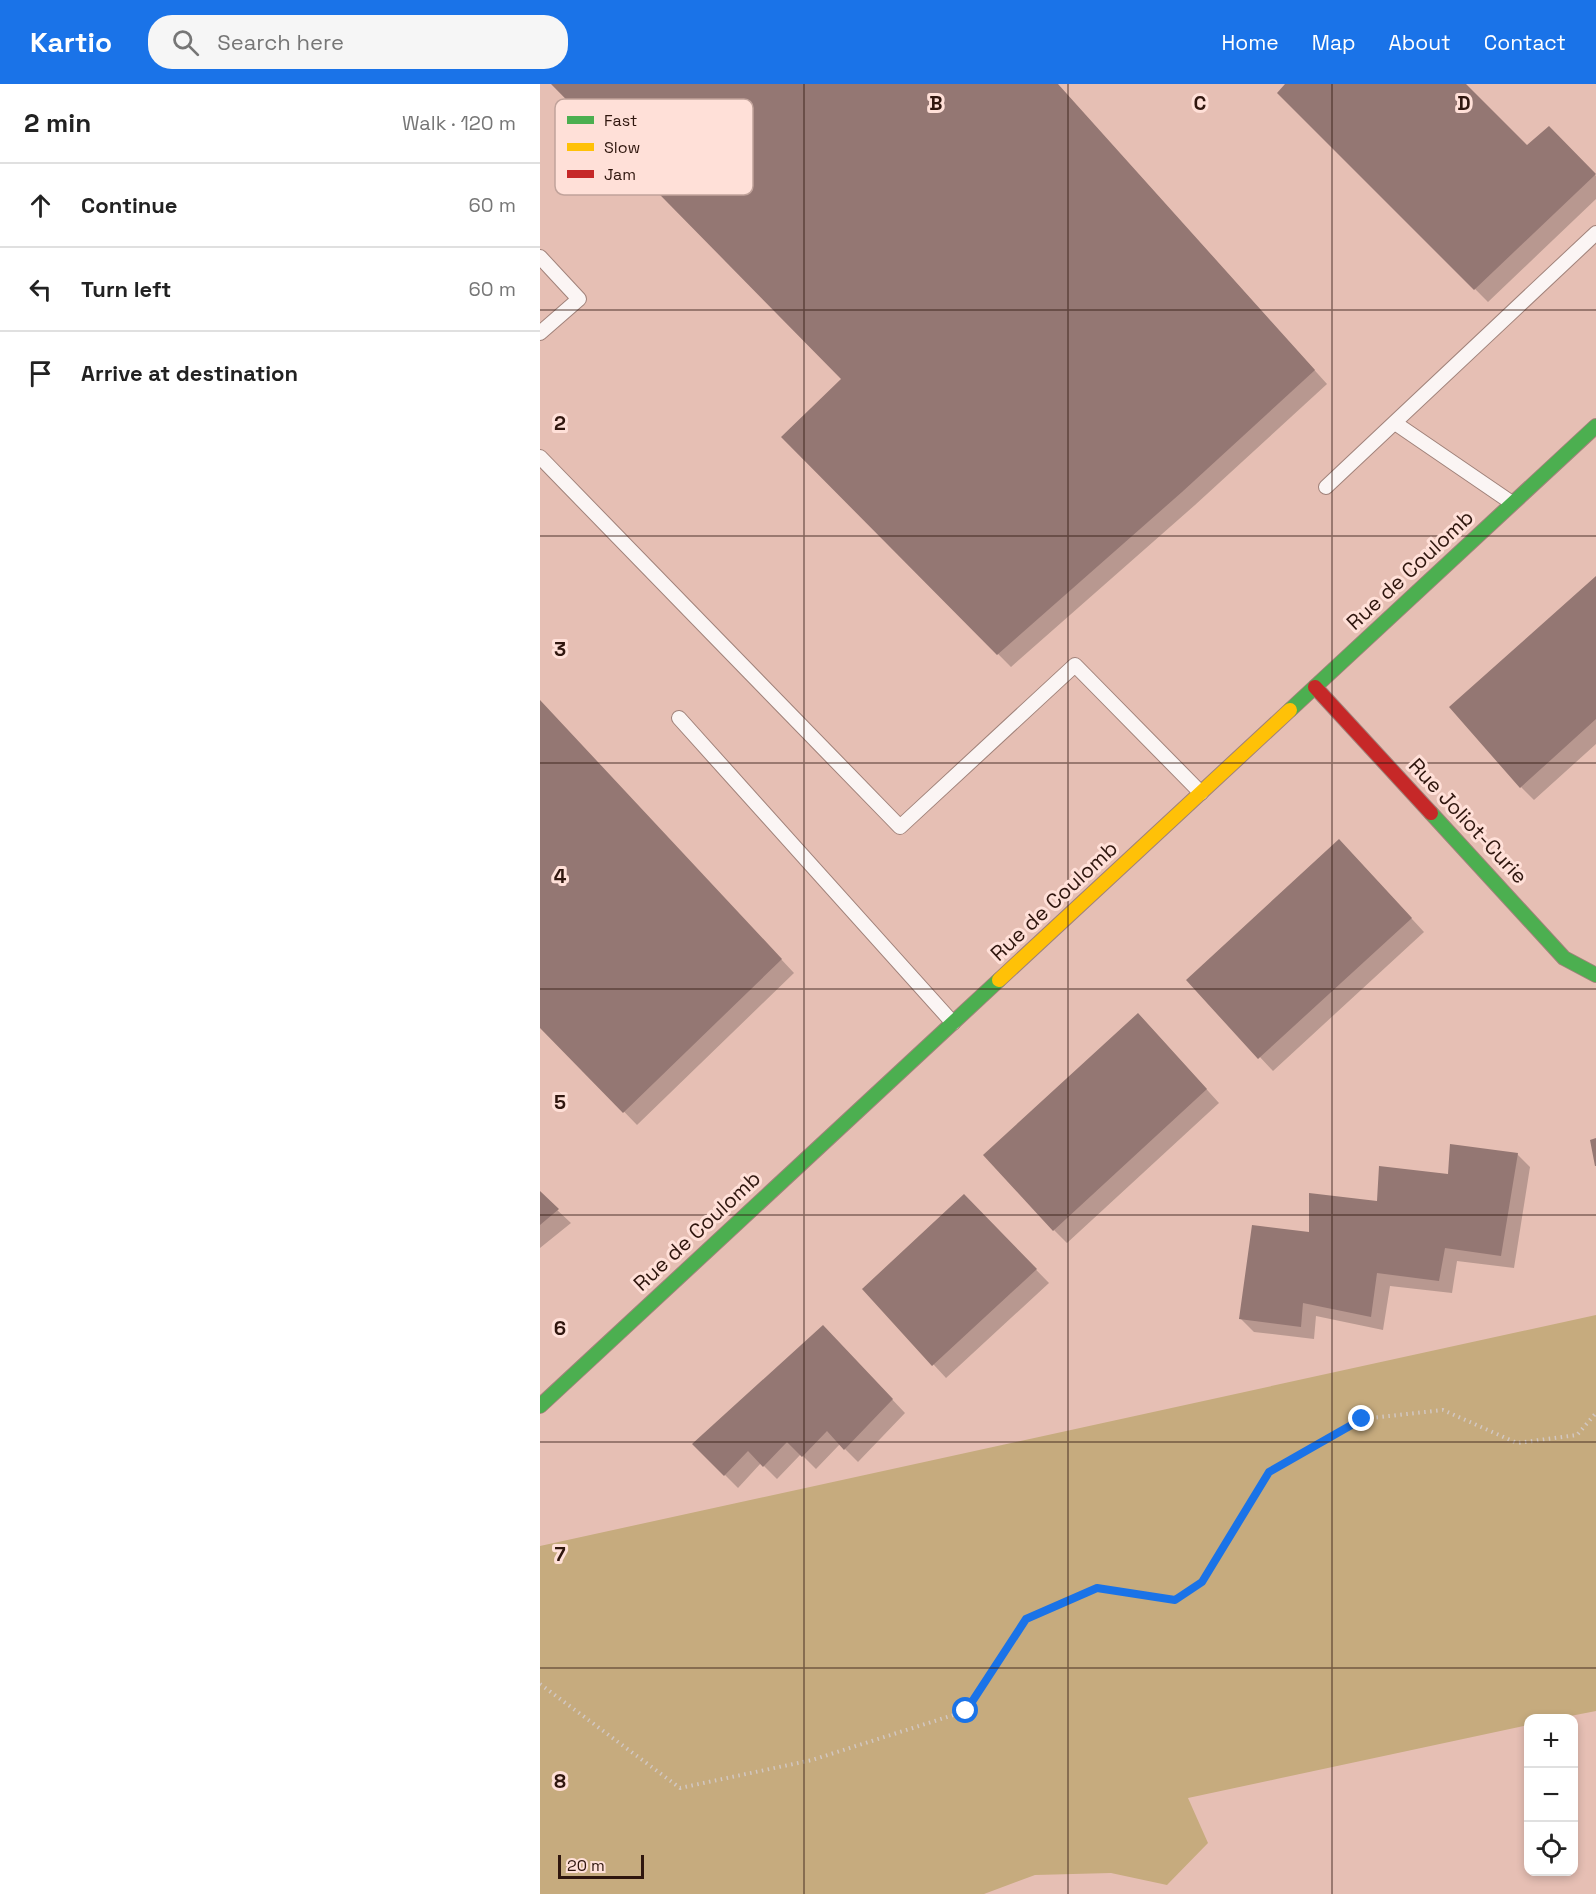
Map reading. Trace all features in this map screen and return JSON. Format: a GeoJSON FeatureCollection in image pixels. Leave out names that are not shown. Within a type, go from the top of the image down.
{"type":"FeatureCollection","features":[{"type":"Feature","properties":{"kind":"street","name":"Rue de Coulomb"},"geometry":{"type":"LineString","coordinates":[[540,1406],[1596,426]]}},
{"type":"Feature","properties":{"kind":"street","name":"Rue Joliot-Curie"},"geometry":{"type":"LineString","coordinates":[[1315,687],[1564,958],[1596,975]]}},
{"type":"Feature","properties":{"kind":"lane"},"geometry":{"type":"LineString","coordinates":[[1326,488],[1596,233]]}},
{"type":"Feature","properties":{"kind":"lane"},"geometry":{"type":"LineString","coordinates":[[540,257],[579,299],[540,333]]}},
{"type":"Feature","properties":{"kind":"lane"},"geometry":{"type":"LineString","coordinates":[[1395,423],[1513,503]]}},
{"type":"Feature","properties":{"kind":"lane"},"geometry":{"type":"LineString","coordinates":[[540,456],[900,827],[1075,665],[1201,793]]}},
{"type":"Feature","properties":{"kind":"lane"},"geometry":{"type":"LineString","coordinates":[[679,718],[953,1023]]}},
{"type":"Feature","properties":{"kind":"path"},"geometry":{"type":"LineString","coordinates":[[540,1684],[680,1788],[812,1760],[966,1711],[1026,1619],[1097,1588],[1175,1600],[1202,1582],[1269,1472],[1362,1419],[1443,1410],[1517,1443],[1577,1435],[1596,1413]]}},
{"type":"Feature","properties":{"kind":"shaded area"},"geometry":{"type":"Polygon","coordinates":[[[1596,1315],[1596,1711],[1578,1714],[1524,1714],[1524,1726],[1188,1798],[1208,1843],[1167,1885],[1111,1873],[1035,1875],[984,1894],[540,1894],[540,1546],[1596,1315]]]}},
{"type":"Feature","properties":{"kind":"building"},"geometry":{"type":"Polygon","coordinates":[[[551,84],[1058,84],[1315,370],[1182,492],[997,655],[781,437],[841,379],[660,195],[753,195],[753,99],[566,99],[551,84]]]}},
{"type":"Feature","properties":{"kind":"building"},"geometry":{"type":"Polygon","coordinates":[[[1285,84],[1466,84],[1527,145],[1549,126],[1596,174],[1474,290],[1277,93],[1285,84]]]}},
{"type":"Feature","properties":{"kind":"building"},"geometry":{"type":"Polygon","coordinates":[[[1596,576],[1596,719],[1520,788],[1449,707],[1596,576]]]}},
{"type":"Feature","properties":{"kind":"building"},"geometry":{"type":"Polygon","coordinates":[[[540,700],[782,959],[623,1113],[540,1028],[540,700]]]}},
{"type":"Feature","properties":{"kind":"building"},"geometry":{"type":"Polygon","coordinates":[[[1339,839],[1412,918],[1258,1059],[1186,980],[1339,839]]]}},
{"type":"Feature","properties":{"kind":"building"},"geometry":{"type":"Polygon","coordinates":[[[1138,1013],[1207,1089],[1053,1231],[983,1155],[1138,1013]]]}},
{"type":"Feature","properties":{"kind":"building"},"geometry":{"type":"Polygon","coordinates":[[[1596,1138],[1596,1166],[1595,1166],[1590,1140],[1596,1138]]]}},
{"type":"Feature","properties":{"kind":"building"},"geometry":{"type":"Polygon","coordinates":[[[1450,1144],[1518,1153],[1501,1256],[1445,1248],[1439,1281],[1377,1273],[1371,1317],[1303,1303],[1301,1327],[1239,1319],[1252,1225],[1309,1232],[1309,1193],[1377,1201],[1379,1166],[1448,1174],[1450,1144]]]}},
{"type":"Feature","properties":{"kind":"building"},"geometry":{"type":"Polygon","coordinates":[[[540,1191],[559,1209],[540,1225],[540,1191]]]}},
{"type":"Feature","properties":{"kind":"building"},"geometry":{"type":"Polygon","coordinates":[[[964,1194],[1037,1269],[932,1366],[862,1289],[964,1194]]]}},
{"type":"Feature","properties":{"kind":"building"},"geometry":{"type":"Polygon","coordinates":[[[823,1325],[893,1399],[844,1450],[827,1431],[802,1457],[787,1442],[763,1467],[748,1451],[724,1476],[692,1444],[823,1325]]]}},
{"type":"Feature","properties":{"kind":"traffic: fast"},"geometry":{"type":"LineString","coordinates":[[1290,710],[1596,426]]}},
{"type":"Feature","properties":{"kind":"traffic: fast"},"geometry":{"type":"LineString","coordinates":[[1431,813],[1564,958],[1596,975]]}},
{"type":"Feature","properties":{"kind":"traffic: fast"},"geometry":{"type":"LineString","coordinates":[[540,1406],[999,980]]}},
{"type":"Feature","properties":{"kind":"traffic: slow"},"geometry":{"type":"LineString","coordinates":[[999,980],[1290,710]]}},
{"type":"Feature","properties":{"kind":"traffic: jam"},"geometry":{"type":"LineString","coordinates":[[1315,687],[1431,813]]}},
{"type":"Feature","properties":{"kind":"route"},"geometry":{"type":"LineString","coordinates":[[966,1711],[1026,1619],[1097,1588],[1175,1600],[1202,1582],[1269,1472],[1362,1419]]}}]}
